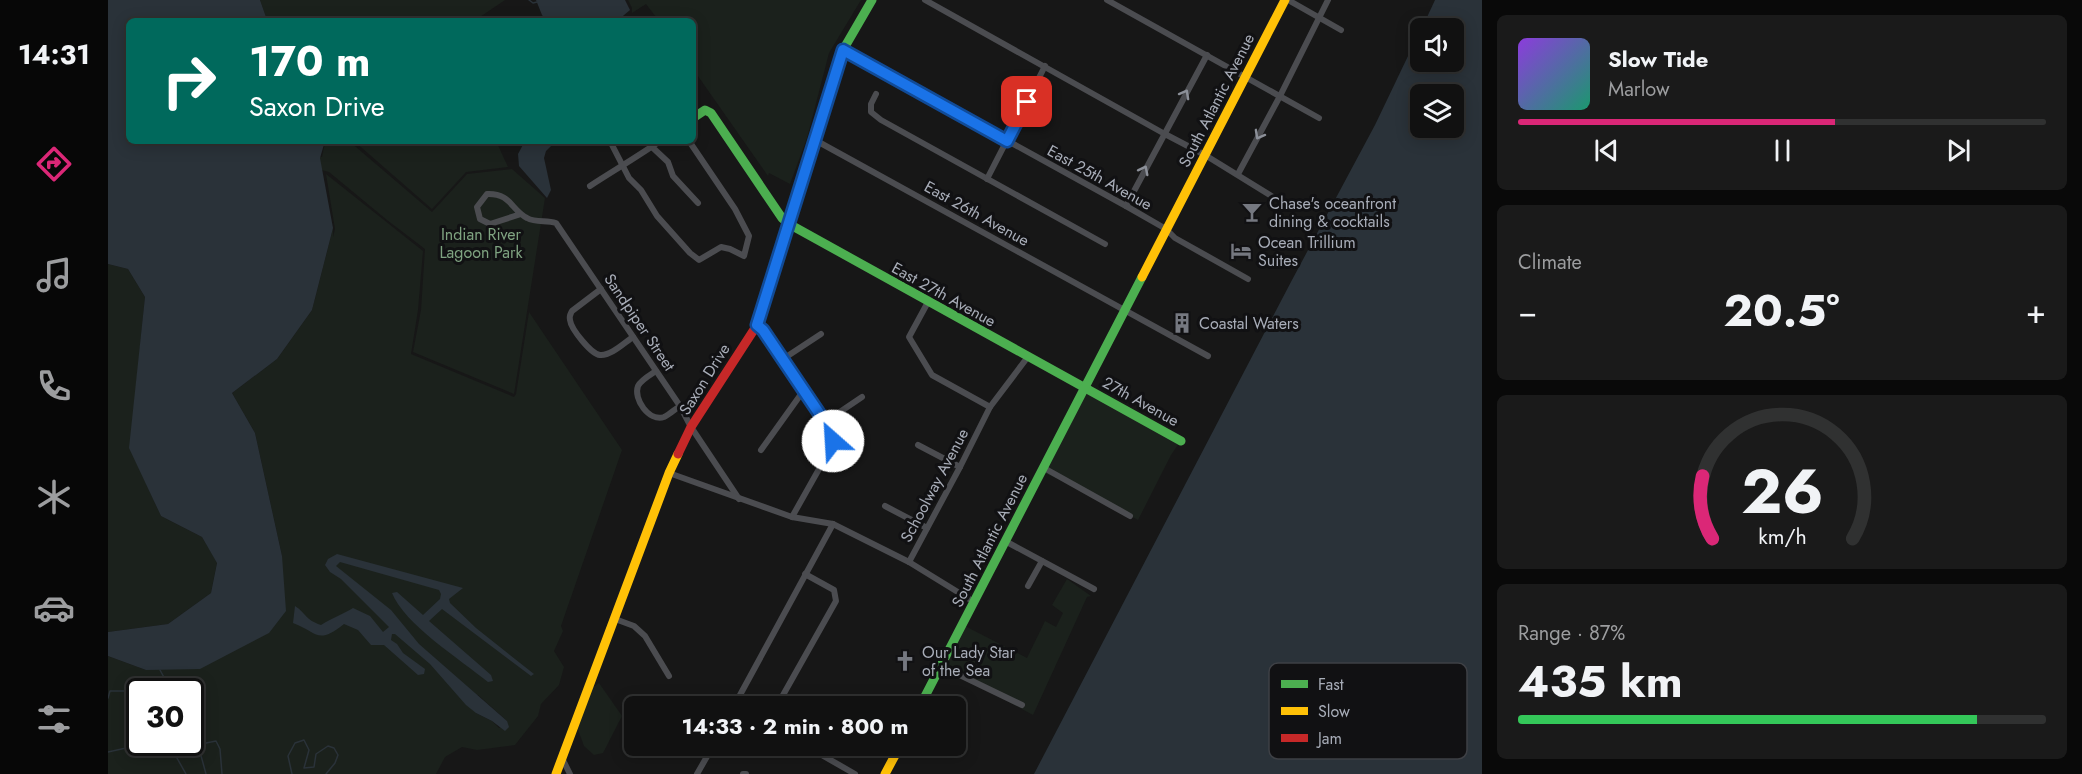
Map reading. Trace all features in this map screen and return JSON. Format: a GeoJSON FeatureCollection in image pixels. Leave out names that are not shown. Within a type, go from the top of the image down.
{"type":"FeatureCollection","features":[{"type":"Feature","properties":{"kind":"street","name":"Saxon Drive"},"geometry":{"type":"LineString","coordinates":[[556,774],[669,473],[692,427],[757,325],[843,50],[872,0]]}},
{"type":"Feature","properties":{"kind":"street"},"geometry":{"type":"LineString","coordinates":[[925,0],[1205,155],[1273,197]]}},
{"type":"Feature","properties":{"kind":"street"},"geometry":{"type":"LineString","coordinates":[[1107,0],[1319,118]]}},
{"type":"Feature","properties":{"kind":"street"},"geometry":{"type":"LineString","coordinates":[[1287,0],[1341,30]]}},
{"type":"Feature","properties":{"kind":"street","name":"South Atlantic Avenue"},"geometry":{"type":"LineString","coordinates":[[925,696],[1287,0]]}},
{"type":"Feature","properties":{"kind":"street"},"geometry":{"type":"LineString","coordinates":[[1238,174],[1328,0]]}},
{"type":"Feature","properties":{"kind":"street","name":"East 25th Avenue"},"geometry":{"type":"LineString","coordinates":[[843,50],[1126,206],[1166,229],[1175,238],[1248,279]]}},
{"type":"Feature","properties":{"kind":"street"},"geometry":{"type":"LineString","coordinates":[[1126,206],[1206,55]]}},
{"type":"Feature","properties":{"kind":"street"},"geometry":{"type":"LineString","coordinates":[[987,180],[1045,66]]}},
{"type":"Feature","properties":{"kind":"street"},"geometry":{"type":"LineString","coordinates":[[876,94],[871,104],[871,112],[881,120],[1106,244]]}},
{"type":"Feature","properties":{"kind":"street"},"geometry":{"type":"LineString","coordinates":[[696,116],[705,110],[711,112],[782,218],[789,224]]}},
{"type":"Feature","properties":{"kind":"street","name":"East 26th Avenue"},"geometry":{"type":"LineString","coordinates":[[815,140],[1209,356]]}},
{"type":"Feature","properties":{"kind":"street"},"geometry":{"type":"LineString","coordinates":[[611,144],[629,178],[641,190],[657,216],[699,261],[720,247],[744,256],[749,236],[735,209],[691,144]]}},
{"type":"Feature","properties":{"kind":"street"},"geometry":{"type":"LineString","coordinates":[[590,186],[656,144]]}},
{"type":"Feature","properties":{"kind":"street"},"geometry":{"type":"LineString","coordinates":[[652,147],[668,162],[673,176],[698,203]]}},
{"type":"Feature","properties":{"kind":"street","name":"Sandpiper Street"},"geometry":{"type":"LineString","coordinates":[[521,214],[490,224],[480,219],[477,207],[487,194],[496,193],[511,202],[521,214],[529,219],[556,223],[680,406],[739,499]]}},
{"type":"Feature","properties":{"kind":"street","name":"East 27th Avenue"},"geometry":{"type":"LineString","coordinates":[[789,224],[1027,358],[1086,388]]}},
{"type":"Feature","properties":{"kind":"street"},"geometry":{"type":"LineString","coordinates":[[601,290],[572,311],[570,323],[591,351],[598,355],[608,354],[633,337]]}},
{"type":"Feature","properties":{"kind":"street"},"geometry":{"type":"LineString","coordinates":[[928,302],[909,337],[932,375],[990,407]]}},
{"type":"Feature","properties":{"kind":"street"},"geometry":{"type":"LineString","coordinates":[[757,325],[763,330],[833,434],[832,446],[792,517]]}},
{"type":"Feature","properties":{"kind":"street"},"geometry":{"type":"LineString","coordinates":[[783,359],[821,334]]}},
{"type":"Feature","properties":{"kind":"street","name":"Schoolway Avenue"},"geometry":{"type":"LineString","coordinates":[[669,473],[792,517],[833,524],[909,562],[990,407],[1027,358]]}},
{"type":"Feature","properties":{"kind":"street"},"geometry":{"type":"LineString","coordinates":[[656,371],[640,383],[637,389],[637,399],[649,414],[657,418],[663,417],[680,406]]}},
{"type":"Feature","properties":{"kind":"street","name":"27th Avenue"},"geometry":{"type":"LineString","coordinates":[[1086,388],[1181,441]]}},
{"type":"Feature","properties":{"kind":"street"},"geometry":{"type":"LineString","coordinates":[[761,450],[804,390]]}},
{"type":"Feature","properties":{"kind":"street"},"geometry":{"type":"LineString","coordinates":[[825,422],[862,397]]}},
{"type":"Feature","properties":{"kind":"street"},"geometry":{"type":"LineString","coordinates":[[918,445],[960,467]]}},
{"type":"Feature","properties":{"kind":"street"},"geometry":{"type":"LineString","coordinates":[[1044,468],[1130,516]]}},
{"type":"Feature","properties":{"kind":"street"},"geometry":{"type":"LineString","coordinates":[[885,506],[927,528]]}},
{"type":"Feature","properties":{"kind":"street"},"geometry":{"type":"LineString","coordinates":[[739,696],[833,524]]}},
{"type":"Feature","properties":{"kind":"street"},"geometry":{"type":"LineString","coordinates":[[1005,541],[1094,590]]}},
{"type":"Feature","properties":{"kind":"street"},"geometry":{"type":"LineString","coordinates":[[1028,586],[1042,561]]}},
{"type":"Feature","properties":{"kind":"street"},"geometry":{"type":"LineString","coordinates":[[909,562],[974,602]]}},
{"type":"Feature","properties":{"kind":"street"},"geometry":{"type":"LineString","coordinates":[[783,696],[836,601],[834,590],[805,574]]}},
{"type":"Feature","properties":{"kind":"street"},"geometry":{"type":"LineString","coordinates":[[615,618],[634,627],[645,636],[669,676]]}},
{"type":"Feature","properties":{"kind":"street"},"geometry":{"type":"LineString","coordinates":[[941,666],[1022,705]]}},
{"type":"Feature","properties":{"kind":"street"},"geometry":{"type":"LineString","coordinates":[[697,774],[707,756]]}},
{"type":"Feature","properties":{"kind":"street"},"geometry":{"type":"LineString","coordinates":[[823,756],[855,774]]}},
{"type":"Feature","properties":{"kind":"street"},"geometry":{"type":"LineString","coordinates":[[885,774],[895,756]]}},
{"type":"Feature","properties":{"kind":"street"},"geometry":{"type":"LineString","coordinates":[[562,758],[570,774]]}},
{"type":"Feature","properties":{"kind":"street"},"geometry":{"type":"LineString","coordinates":[[837,774],[842,767]]}},
{"type":"Feature","properties":{"kind":"green space"},"geometry":{"type":"Polygon","coordinates":[[[260,0],[505,0],[478,18],[266,18],[260,0]]]}},
{"type":"Feature","properties":{"kind":"green space"},"geometry":{"type":"Polygon","coordinates":[[[628,0],[861,0],[829,53],[807,138],[790,184],[769,173],[768,176],[696,73],[696,18],[657,18],[646,4],[632,13],[628,0]]]}},
{"type":"Feature","properties":{"kind":"green space","name":"Indian River Lagoon Park"},"geometry":{"type":"Polygon","coordinates":[[[325,144],[353,144],[432,212],[467,174],[512,169],[545,198],[514,394],[413,352],[421,310],[425,249],[329,172],[297,163],[298,151],[322,157],[325,144]]]}},
{"type":"Feature","properties":{"kind":"green space"},"geometry":{"type":"Polygon","coordinates":[[[357,144],[497,144],[508,167],[466,172],[432,209],[357,144]]]}},
{"type":"Feature","properties":{"kind":"green space"},"geometry":{"type":"Polygon","coordinates":[[[326,174],[423,251],[418,310],[411,354],[514,397],[529,312],[622,450],[561,626],[563,631],[554,651],[564,667],[559,685],[541,704],[538,716],[515,745],[477,750],[462,747],[445,757],[436,774],[108,774],[108,656],[146,670],[282,556],[255,433],[232,393],[277,359],[312,310],[333,228],[333,237],[335,229],[326,174]],[[478,695],[476,713],[492,721],[499,728],[507,721],[478,695]]]}},
{"type":"Feature","properties":{"kind":"green space"},"geometry":{"type":"Polygon","coordinates":[[[108,264],[128,269],[145,297],[130,448],[161,516],[202,537],[217,562],[211,593],[168,624],[108,632],[108,264]]]}},
{"type":"Feature","properties":{"kind":"green space"},"geometry":{"type":"Polygon","coordinates":[[[1088,390],[1183,437],[1171,455],[1138,520],[1073,485],[1044,473],[1088,390]]]}},
{"type":"Feature","properties":{"kind":"green space"},"geometry":{"type":"Polygon","coordinates":[[[1067,579],[1091,596],[1087,597],[1033,715],[944,667],[965,626],[1027,658],[1045,621],[1056,627],[1063,613],[1052,605],[1067,579]]]}},
{"type":"Feature","properties":{"kind":"green space"},"geometry":{"type":"Polygon","coordinates":[[[599,683],[622,716],[603,753],[594,755],[584,746],[577,727],[591,689],[599,683]]]}},
{"type":"Feature","properties":{"kind":"shaded area"},"geometry":{"type":"Polygon","coordinates":[[[108,0],[260,0],[266,18],[126,18],[126,144],[324,144],[320,158],[333,228],[312,310],[277,359],[232,393],[255,433],[282,556],[286,611],[269,633],[200,669],[146,670],[108,656],[108,632],[168,624],[211,593],[217,563],[202,537],[161,516],[129,448],[145,297],[128,269],[108,264],[108,0]]]}},
{"type":"Feature","properties":{"kind":"shaded area"},"geometry":{"type":"Polygon","coordinates":[[[536,0],[625,0],[630,10],[621,18],[544,18],[536,0]]]}},
{"type":"Feature","properties":{"kind":"shaded area"},"geometry":{"type":"Polygon","coordinates":[[[1435,0],[1482,0],[1482,774],[1034,774],[1292,280],[1375,125],[1410,52],[1410,72],[1464,72],[1464,18],[1427,18],[1435,0]]]}},
{"type":"Feature","properties":{"kind":"shaded area"},"geometry":{"type":"Polygon","coordinates":[[[523,144],[553,144],[546,151],[544,158],[551,190],[547,198],[519,166],[518,154],[523,144]]]}},
{"type":"Feature","properties":{"kind":"shaded area"},"geometry":{"type":"Polygon","coordinates":[[[337,554],[463,588],[449,599],[450,603],[476,628],[534,674],[531,676],[442,609],[429,621],[491,675],[493,681],[488,682],[408,617],[392,593],[397,592],[423,615],[440,599],[439,590],[340,562],[336,566],[391,610],[419,644],[507,721],[509,727],[505,731],[466,705],[430,664],[395,634],[392,634],[391,640],[403,653],[425,669],[424,674],[418,675],[384,645],[371,645],[358,630],[344,624],[323,636],[293,623],[295,606],[308,618],[321,625],[353,608],[370,616],[383,632],[389,627],[325,565],[328,559],[337,554]]]}},
{"type":"Feature","properties":{"kind":"waterway"},"geometry":{"type":"LineString","coordinates":[[529,0],[533,3],[537,2]]}},
{"type":"Feature","properties":{"kind":"waterway"},"geometry":{"type":"LineString","coordinates":[[160,670],[164,678]]}},
{"type":"Feature","properties":{"kind":"waterway"},"geometry":{"type":"LineString","coordinates":[[108,698],[110,691],[126,691]]}},
{"type":"Feature","properties":{"kind":"waterway"},"geometry":{"type":"LineString","coordinates":[[292,774],[288,756],[295,743],[304,740],[309,750],[304,768],[314,767],[316,754],[328,746],[334,748],[338,755],[326,774]]}},
{"type":"Feature","properties":{"kind":"waterway"},"geometry":{"type":"LineString","coordinates":[[206,774],[200,752],[206,743],[216,741],[220,749],[222,774]]}},
{"type":"Feature","properties":{"kind":"waterway"},"geometry":{"type":"LineString","coordinates":[[108,752],[126,748]]}},
{"type":"Feature","properties":{"kind":"waterway"},"geometry":{"type":"LineString","coordinates":[[176,756],[186,774]]}},
{"type":"Feature","properties":{"kind":"traffic: fast"},"geometry":{"type":"LineString","coordinates":[[805,173],[843,50],[872,0]]}},
{"type":"Feature","properties":{"kind":"traffic: fast"},"geometry":{"type":"LineString","coordinates":[[696,116],[705,110],[711,113],[782,218],[789,224],[1181,441]]}},
{"type":"Feature","properties":{"kind":"traffic: fast"},"geometry":{"type":"LineString","coordinates":[[925,696],[1142,277]]}},
{"type":"Feature","properties":{"kind":"traffic: slow"},"geometry":{"type":"LineString","coordinates":[[1142,277],[1285,0]]}},
{"type":"Feature","properties":{"kind":"traffic: slow"},"geometry":{"type":"LineString","coordinates":[[556,774],[678,454]]}},
{"type":"Feature","properties":{"kind":"traffic: slow"},"geometry":{"type":"LineString","coordinates":[[885,774],[895,756]]}},
{"type":"Feature","properties":{"kind":"traffic: jam"},"geometry":{"type":"LineString","coordinates":[[678,454],[691,427],[757,325],[805,173]]}},
{"type":"Feature","properties":{"kind":"place","name":"Chase's oceanfront dining & cocktails"},"geometry":{"type":"Point","coordinates":[1252,212]}},
{"type":"Feature","properties":{"kind":"place","name":"Ocean Trillium Suites"},"geometry":{"type":"Point","coordinates":[1241,251]}},
{"type":"Feature","properties":{"kind":"place","name":"Coastal Waters"},"geometry":{"type":"Point","coordinates":[1182,323]}},
{"type":"Feature","properties":{"kind":"place","name":"Our Lady Star of the Sea"},"geometry":{"type":"Point","coordinates":[905,661]}},
{"type":"Feature","properties":{"kind":"route"},"geometry":{"type":"LineString","coordinates":[[833,441],[833,434],[763,330],[757,325],[843,50],[1007,141],[1027,102]]}}]}
